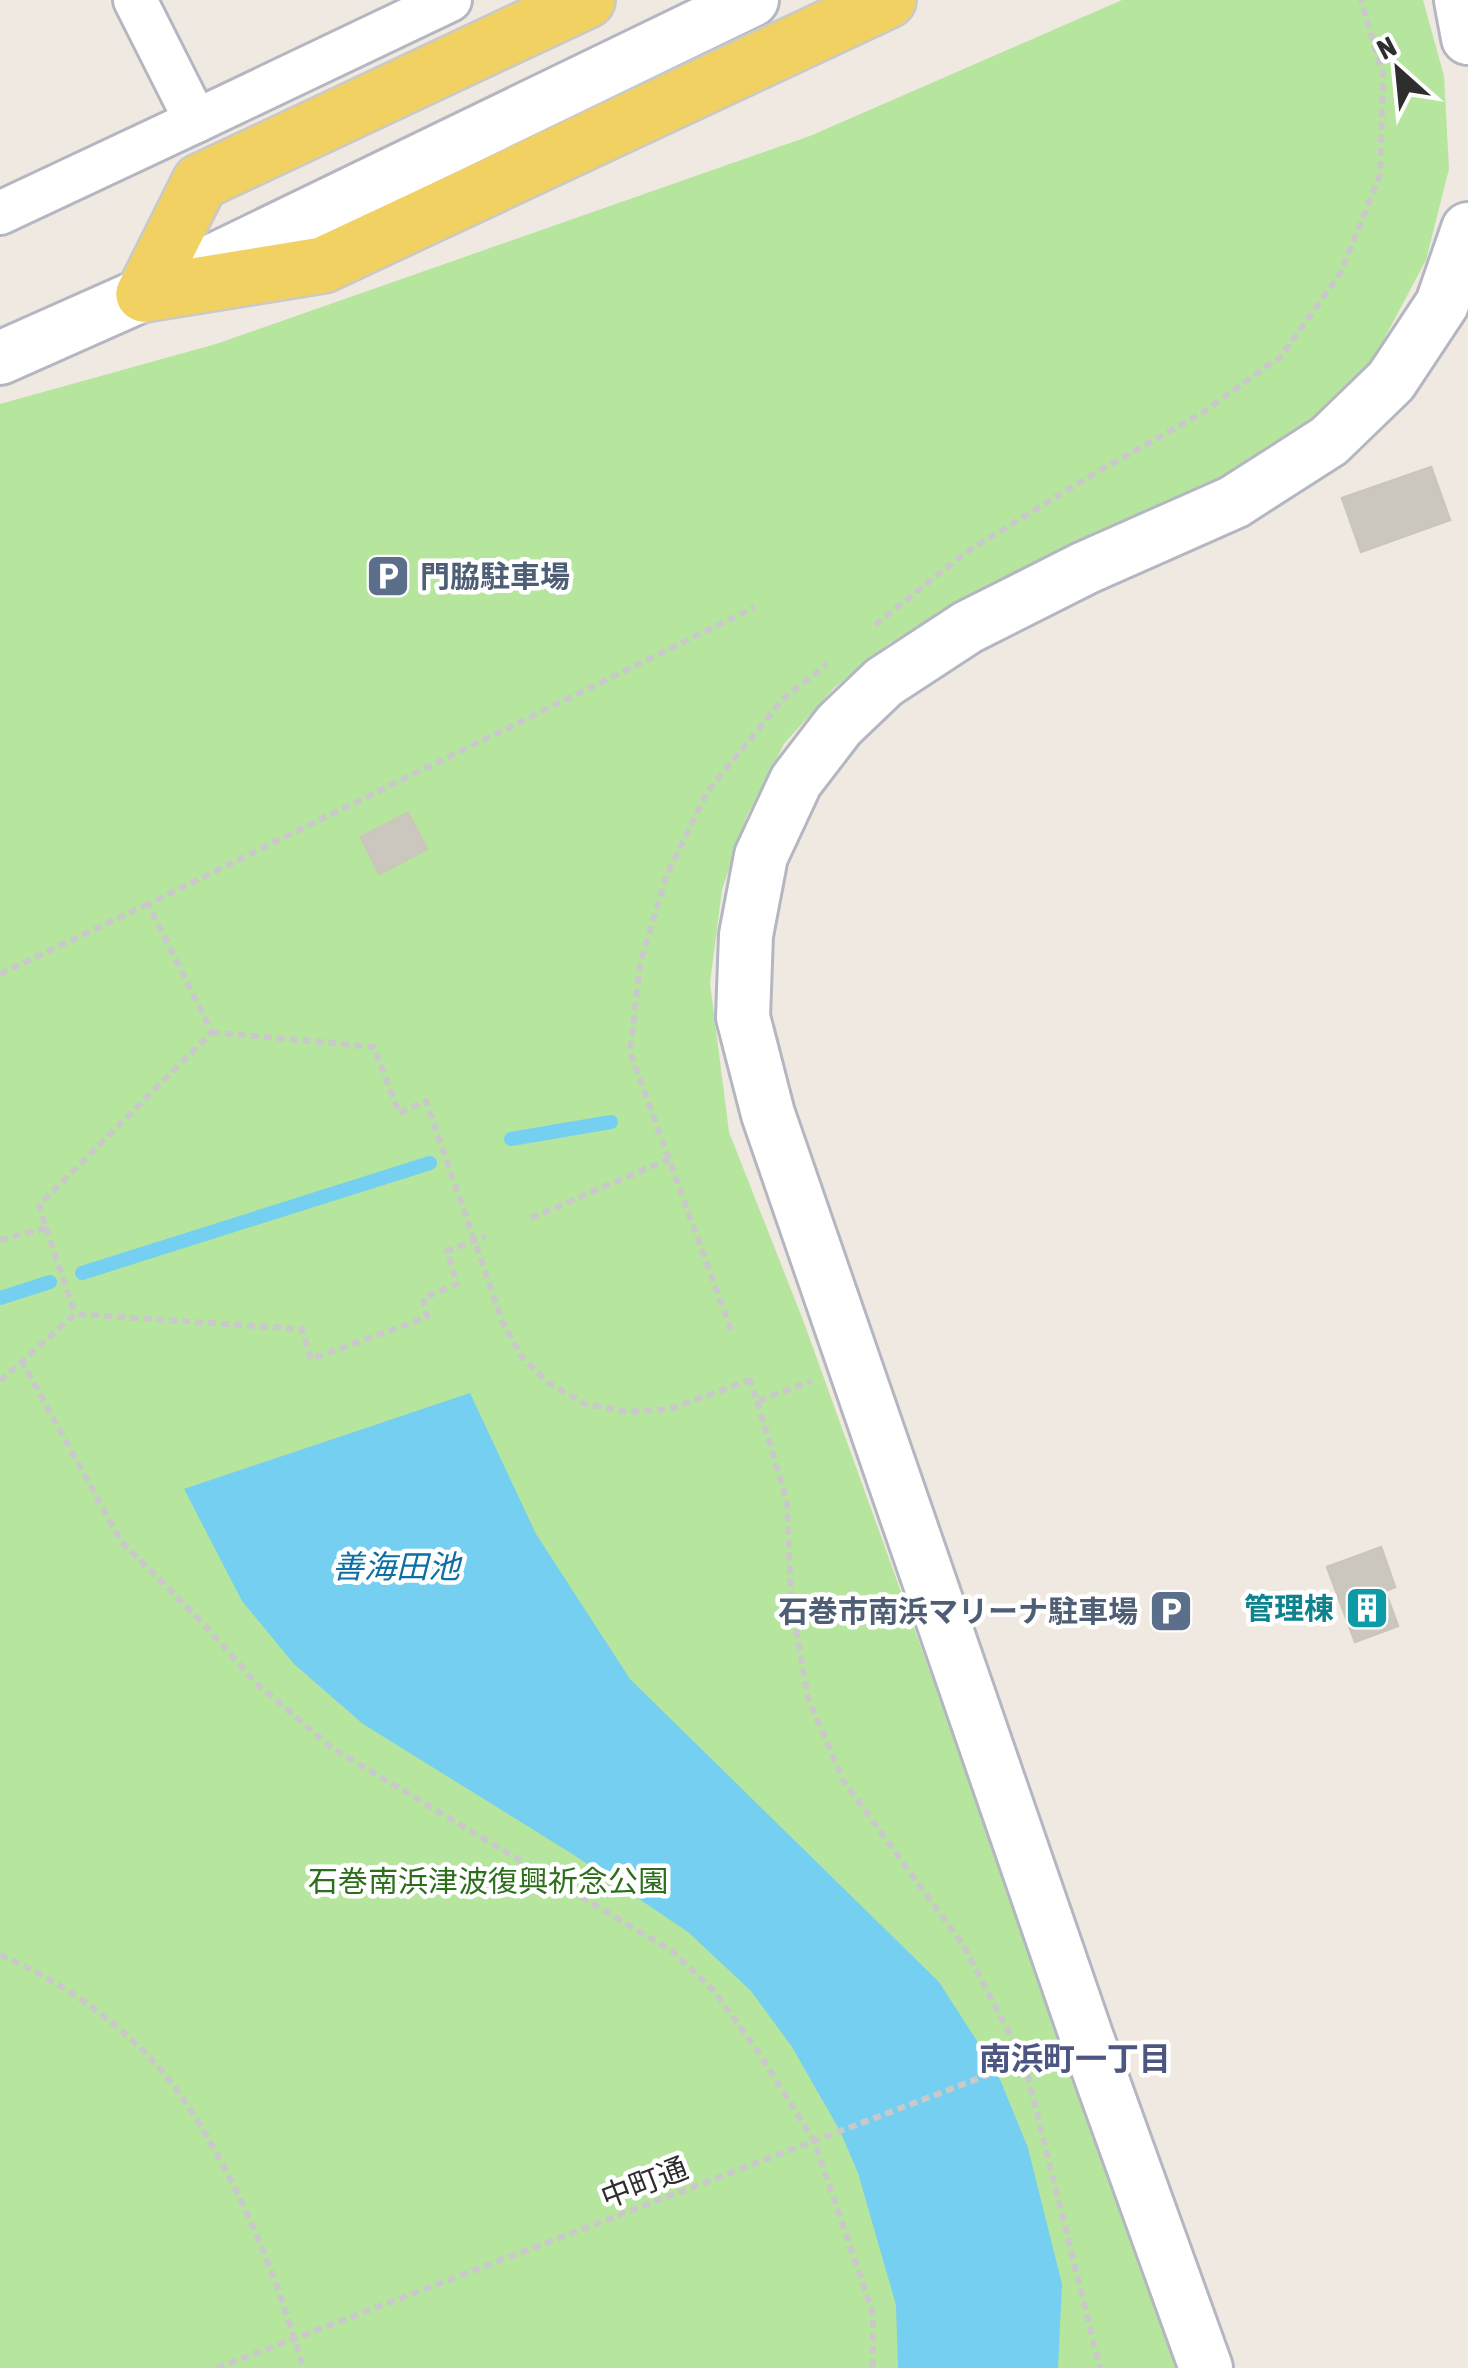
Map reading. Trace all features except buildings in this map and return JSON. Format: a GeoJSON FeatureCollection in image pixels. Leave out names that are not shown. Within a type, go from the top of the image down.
{"type":"FeatureCollection","features":[{"type":"Feature","properties":{"kind":"main road"},"geometry":{"type":"LineString","coordinates":[[144,294],[200,182],[587,0]]}},
{"type":"Feature","properties":{"kind":"main road"},"geometry":{"type":"LineString","coordinates":[[144,294],[323,265],[888,0]]}},
{"type":"Feature","properties":{"kind":"street"},"geometry":{"type":"LineString","coordinates":[[135,0],[196,121]]}},
{"type":"Feature","properties":{"kind":"street"},"geometry":{"type":"LineString","coordinates":[[0,212],[450,0]]}},
{"type":"Feature","properties":{"kind":"street"},"geometry":{"type":"LineString","coordinates":[[0,358],[144,294],[752,0]]}},
{"type":"Feature","properties":{"kind":"street"},"geometry":{"type":"LineString","coordinates":[[1461,0],[1468,38]]}},
{"type":"Feature","properties":{"kind":"street"},"geometry":{"type":"LineString","coordinates":[[1206,2368],[1087,2038],[768,1114],[743,1016],[746,935],[762,856],[796,780],[839,725],[884,682],[968,627],[1085,568],[1234,502],[1329,440],[1391,381],[1442,304],[1468,229]]}},
{"type":"Feature","properties":{"kind":"path"},"geometry":{"type":"LineString","coordinates":[[0,974],[755,607]]}},
{"type":"Feature","properties":{"kind":"path"},"geometry":{"type":"LineString","coordinates":[[148,904],[212,1032]]}},
{"type":"Feature","properties":{"kind":"path"},"geometry":{"type":"LineString","coordinates":[[75,1314],[39,1205],[212,1032]]}},
{"type":"Feature","properties":{"kind":"path"},"geometry":{"type":"LineString","coordinates":[[212,1032],[374,1047],[399,1113],[426,1100],[502,1323],[522,1357],[549,1382],[585,1404],[628,1412],[670,1410],[750,1380]]}},
{"type":"Feature","properties":{"kind":"path"},"geometry":{"type":"LineString","coordinates":[[531,1218],[669,1159]]}},
{"type":"Feature","properties":{"kind":"path"},"geometry":{"type":"LineString","coordinates":[[0,1240],[46,1228]]}},
{"type":"Feature","properties":{"kind":"path"},"geometry":{"type":"LineString","coordinates":[[0,1381],[75,1314],[302,1330],[311,1359],[428,1317],[423,1298],[457,1284],[447,1251],[486,1236]]}},
{"type":"Feature","properties":{"kind":"path"},"geometry":{"type":"LineString","coordinates":[[21,1360],[121,1541],[199,1618],[255,1682],[332,1748],[672,1951],[714,1991],[814,2140],[873,2313],[873,2368]]}},
{"type":"Feature","properties":{"kind":"path"},"geometry":{"type":"LineString","coordinates":[[757,1401],[787,1502],[791,1600],[808,1698],[843,1780],[964,1945],[1024,2061],[1100,2368]]}},
{"type":"Feature","properties":{"kind":"path"},"geometry":{"type":"LineString","coordinates":[[0,1955],[25,1965],[113,2023],[175,2087],[238,2193],[303,2368]]}},
{"type":"Feature","properties":{"kind":"path","name":"中町通"},"geometry":{"type":"LineString","coordinates":[[217,2368],[1087,2038]]}},
{"type":"Feature","properties":{"kind":"green space","name":"石巻南浜津波復興祈念公園"},"geometry":{"type":"Polygon","coordinates":[[[1122,0],[1423,0],[1444,76],[1449,169],[1426,260],[1374,358],[1307,429],[1231,475],[1117,535],[991,583],[888,644],[834,688],[784,744],[747,816],[722,890],[710,983],[729,1132],[803,1320],[1181,2368],[0,2368],[0,404],[216,344],[810,136],[1122,0]]]}},
{"type":"Feature","properties":{"kind":"water","name":"善海田池"},"geometry":{"type":"Polygon","coordinates":[[[470,1393],[536,1534],[630,1679],[939,1982],[997,2072],[1028,2148],[1062,2284],[1058,2368],[898,2368],[896,2305],[858,2173],[840,2131],[792,2047],[751,1991],[688,1932],[574,1855],[363,1724],[294,1664],[242,1601],[184,1489],[470,1393]]]}},
{"type":"Feature","properties":{"kind":"waterway"},"geometry":{"type":"LineString","coordinates":[[511,1139],[611,1122]]}},
{"type":"Feature","properties":{"kind":"waterway"},"geometry":{"type":"LineString","coordinates":[[82,1273],[430,1163]]}},
{"type":"Feature","properties":{"kind":"waterway"},"geometry":{"type":"LineString","coordinates":[[0,1298],[50,1282]]}},
{"type":"Feature","properties":{"kind":"place","name":"門脇駐車場"},"geometry":{"type":"Point","coordinates":[388,576]}},
{"type":"Feature","properties":{"kind":"place","name":"管理棟"},"geometry":{"type":"Point","coordinates":[1367,1608]}},
{"type":"Feature","properties":{"kind":"place","name":"石巻市南浜マリーナ駐車場"},"geometry":{"type":"Point","coordinates":[1171,1611]}},
{"type":"Feature","properties":{"kind":"district","name":"南浜町一丁目"},"geometry":{"type":"Point","coordinates":[1075,2058]}}]}
